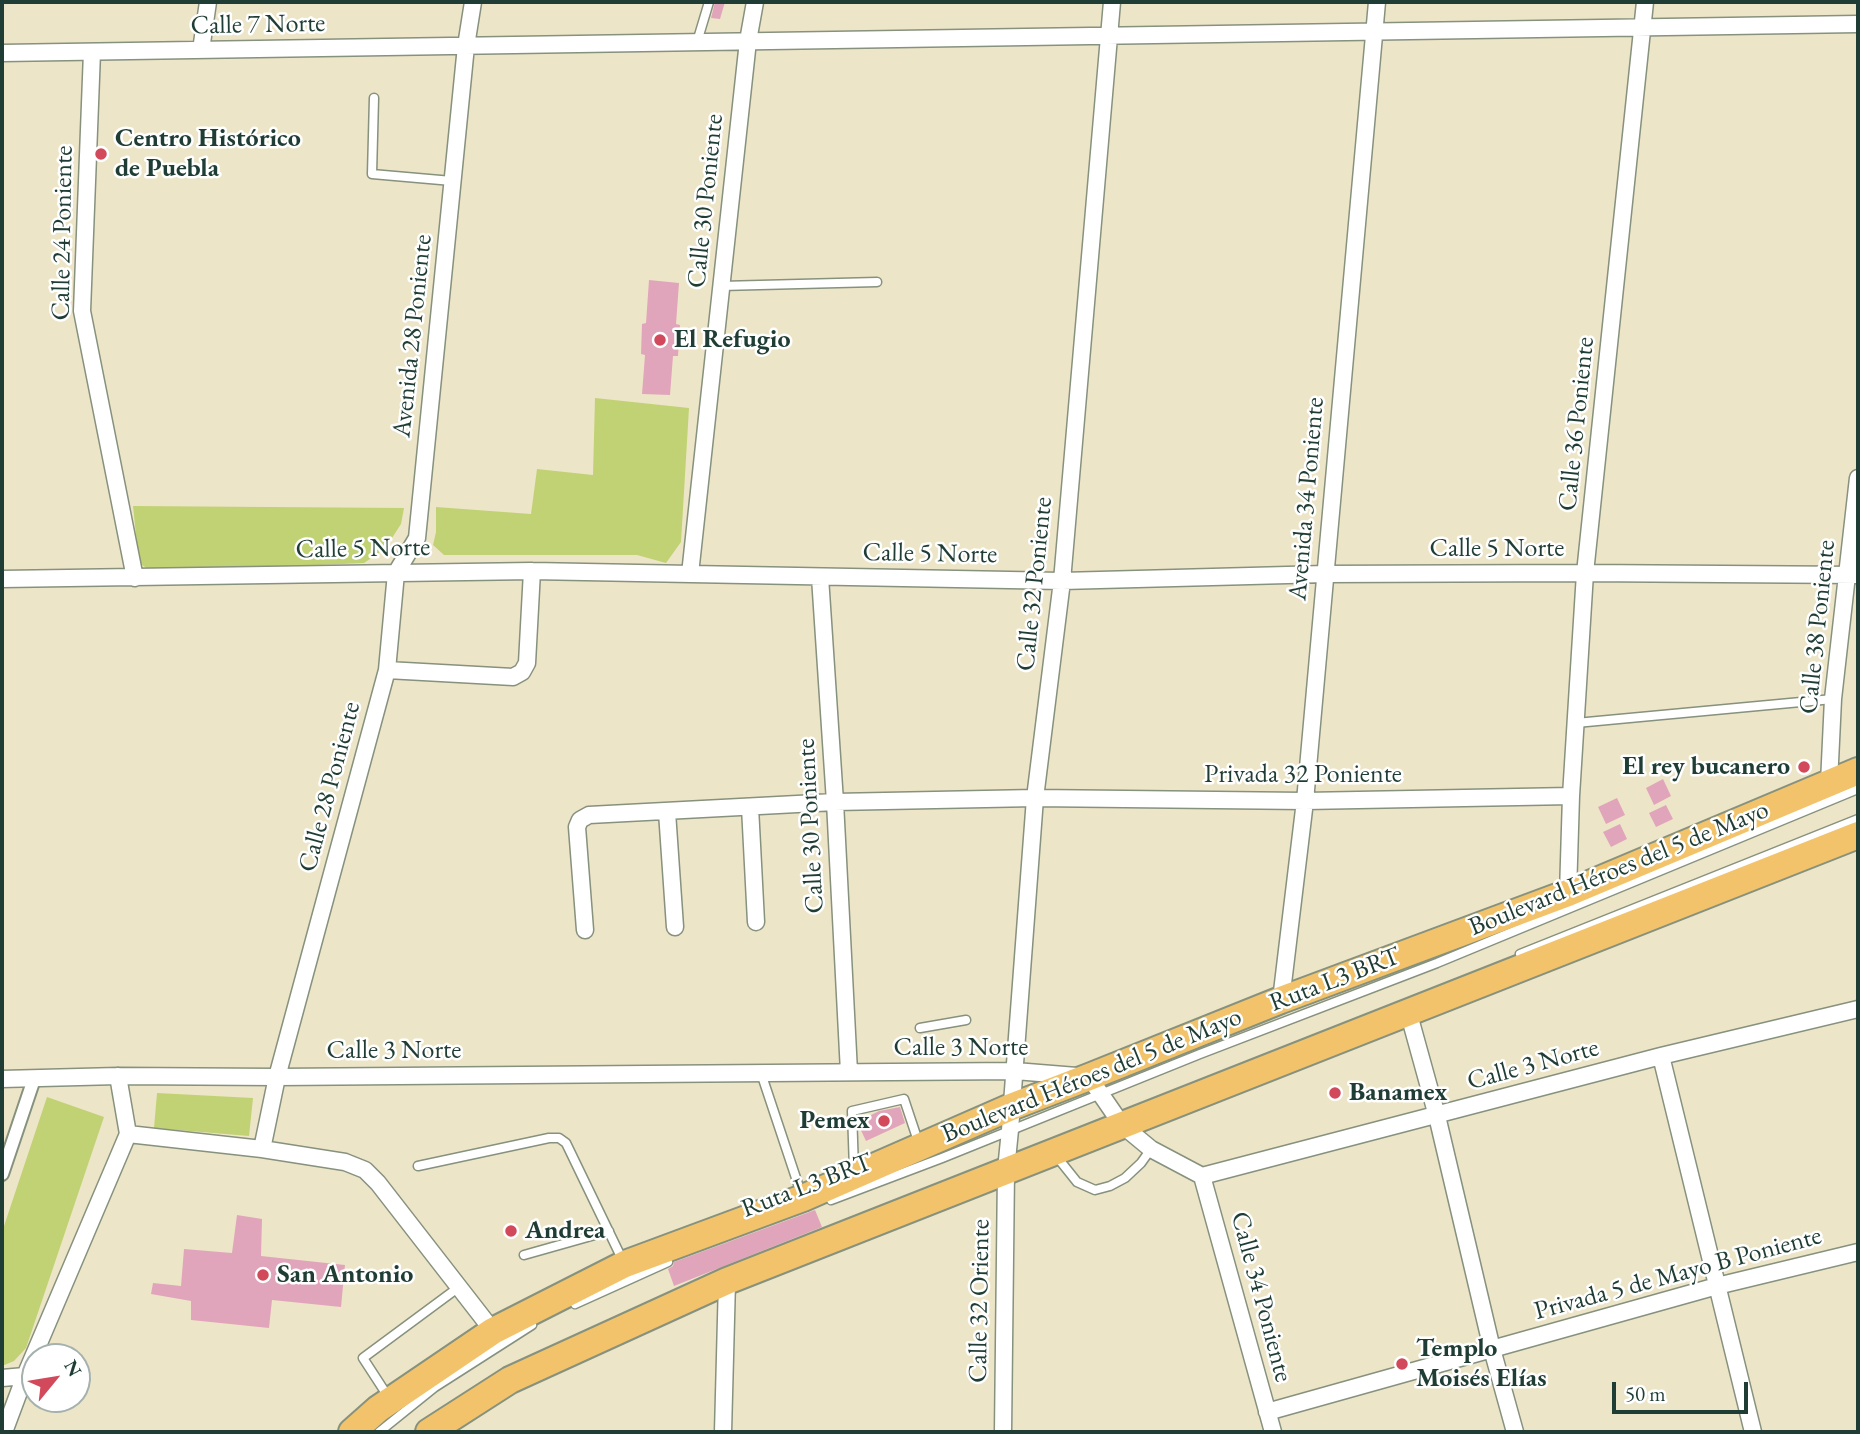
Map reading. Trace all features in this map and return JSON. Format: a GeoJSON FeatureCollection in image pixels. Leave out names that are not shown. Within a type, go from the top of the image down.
{"type":"FeatureCollection","features":[{"type":"Feature","properties":{"kind":"main road","name":"Boulevard Héroes del 5 de Mayo"},"geometry":{"type":"LineString","coordinates":[[352,1432],[378,1409],[493,1331],[625,1264],[812,1201],[855,1175],[920,1147],[1011,1118],[1096,1086],[1281,1000],[1568,893],[1858,771]]}},
{"type":"Feature","properties":{"kind":"main road","name":"Boulevard Héroes del 5 de Mayo"},"geometry":{"type":"LineString","coordinates":[[428,1428],[510,1380],[723,1277],[1006,1167],[1053,1152],[1120,1123],[1858,835]]}},
{"type":"Feature","properties":{"kind":"street"},"geometry":{"type":"LineString","coordinates":[[201,50],[208,2]]}},
{"type":"Feature","properties":{"kind":"street","name":"Avenida 28 Poniente"},"geometry":{"type":"LineString","coordinates":[[387,670],[396,573],[417,538],[466,46],[473,2]]}},
{"type":"Feature","properties":{"kind":"street","name":"Calle 30 Poniente"},"geometry":{"type":"LineString","coordinates":[[690,574],[748,41],[755,2]]}},
{"type":"Feature","properties":{"kind":"street","name":"Calle 32 Poniente"},"geometry":{"type":"LineString","coordinates":[[1006,1167],[1035,798],[1062,581],[1112,2]]}},
{"type":"Feature","properties":{"kind":"street","name":"Avenida 34 Poniente"},"geometry":{"type":"LineString","coordinates":[[1281,1000],[1305,801],[1377,2]]}},
{"type":"Feature","properties":{"kind":"street","name":"Calle 36 Poniente"},"geometry":{"type":"LineString","coordinates":[[1568,893],[1571,796],[1585,573],[1645,2]]}},
{"type":"Feature","properties":{"kind":"street","name":"Calle 7 Norte"},"geometry":{"type":"LineString","coordinates":[[2,53],[1858,24]]}},
{"type":"Feature","properties":{"kind":"street","name":"Calle 24 Poniente"},"geometry":{"type":"LineString","coordinates":[[92,52],[82,311],[135,578]]}},
{"type":"Feature","properties":{"kind":"street","name":"Calle 38 Poniente"},"geometry":{"type":"LineString","coordinates":[[1829,783],[1833,699],[1853,575],[1858,478]]}},
{"type":"Feature","properties":{"kind":"street"},"geometry":{"type":"LineString","coordinates":[[387,670],[513,677],[522,672],[527,663],[532,571]]}},
{"type":"Feature","properties":{"kind":"street","name":"Calle 5 Norte"},"geometry":{"type":"LineString","coordinates":[[2,579],[532,571],[1062,581],[1325,574],[1853,575]]}},
{"type":"Feature","properties":{"kind":"street","name":"Calle 30 Poniente"},"geometry":{"type":"LineString","coordinates":[[820,577],[849,1072]]}},
{"type":"Feature","properties":{"kind":"street","name":"Calle 28 Poniente"},"geometry":{"type":"LineString","coordinates":[[262,1149],[276,1077],[387,670]]}},
{"type":"Feature","properties":{"kind":"street","name":"Privada 32 Poniente"},"geometry":{"type":"LineString","coordinates":[[585,930],[577,827],[580,820],[589,815],[835,802],[1035,798],[1305,801],[1571,796]]}},
{"type":"Feature","properties":{"kind":"street"},"geometry":{"type":"LineString","coordinates":[[750,807],[756,922]]}},
{"type":"Feature","properties":{"kind":"street"},"geometry":{"type":"LineString","coordinates":[[667,812],[676,927]]}},
{"type":"Feature","properties":{"kind":"street","name":"Calle 3 Norte"},"geometry":{"type":"LineString","coordinates":[[1202,1176],[1661,1056],[1858,1009]]}},
{"type":"Feature","properties":{"kind":"street"},"geometry":{"type":"LineString","coordinates":[[1408,1011],[1437,1116],[1492,1349],[1515,1432]]}},
{"type":"Feature","properties":{"kind":"street"},"geometry":{"type":"LineString","coordinates":[[1661,1056],[1753,1432]]}},
{"type":"Feature","properties":{"kind":"street","name":"Calle 3 Norte"},"geometry":{"type":"LineString","coordinates":[[2,1079],[1015,1071],[1096,1086]]}},
{"type":"Feature","properties":{"kind":"street"},"geometry":{"type":"LineString","coordinates":[[39,1343],[128,1133],[118,1076]]}},
{"type":"Feature","properties":{"kind":"street"},"geometry":{"type":"LineString","coordinates":[[2,1174],[34,1079]]}},
{"type":"Feature","properties":{"kind":"street"},"geometry":{"type":"LineString","coordinates":[[1096,1086],[1120,1123],[1151,1149],[1202,1176]]}},
{"type":"Feature","properties":{"kind":"street"},"geometry":{"type":"LineString","coordinates":[[128,1133],[262,1149],[345,1162],[365,1170],[493,1331]]}},
{"type":"Feature","properties":{"kind":"street","name":"Calle 32 Oriente"},"geometry":{"type":"LineString","coordinates":[[1003,1432],[1006,1167]]}},
{"type":"Feature","properties":{"kind":"street","name":"Calle 34 Poniente"},"geometry":{"type":"LineString","coordinates":[[1202,1176],[1272,1432]]}},
{"type":"Feature","properties":{"kind":"street","name":"Privada 5 de Mayo B Poniente"},"geometry":{"type":"LineString","coordinates":[[1267,1412],[1717,1286],[1858,1252]]}},
{"type":"Feature","properties":{"kind":"street"},"geometry":{"type":"LineString","coordinates":[[723,1277],[723,1432]]}},
{"type":"Feature","properties":{"kind":"street"},"geometry":{"type":"LineString","coordinates":[[2,1378],[21,1376]]}},
{"type":"Feature","properties":{"kind":"street"},"geometry":{"type":"LineString","coordinates":[[4,1432],[21,1387]]}},
{"type":"Feature","properties":{"kind":"lane"},"geometry":{"type":"LineString","coordinates":[[697,42],[709,2]]}},
{"type":"Feature","properties":{"kind":"lane"},"geometry":{"type":"LineString","coordinates":[[374,98],[372,174],[452,181]]}},
{"type":"Feature","properties":{"kind":"lane"},"geometry":{"type":"LineString","coordinates":[[721,286],[877,282]]}},
{"type":"Feature","properties":{"kind":"lane"},"geometry":{"type":"LineString","coordinates":[[1576,723],[1833,699]]}},
{"type":"Feature","properties":{"kind":"lane","name":"Ruta L3 BRT"},"geometry":{"type":"LineString","coordinates":[[1096,1086],[1200,1054],[1437,963],[1858,789]]}},
{"type":"Feature","properties":{"kind":"lane"},"geometry":{"type":"LineString","coordinates":[[1508,959],[1858,819]]}},
{"type":"Feature","properties":{"kind":"lane"},"geometry":{"type":"LineString","coordinates":[[920,1028],[965,1020]]}},
{"type":"Feature","properties":{"kind":"lane","name":"Ruta L3 BRT"},"geometry":{"type":"LineString","coordinates":[[1006,1167],[1120,1123],[1342,1029]]}},
{"type":"Feature","properties":{"kind":"lane"},"geometry":{"type":"LineString","coordinates":[[761,1073],[812,1201]]}},
{"type":"Feature","properties":{"kind":"lane"},"geometry":{"type":"LineString","coordinates":[[855,1175],[852,1111],[904,1099],[920,1147]]}},
{"type":"Feature","properties":{"kind":"lane","name":"Ruta L3 BRT"},"geometry":{"type":"LineString","coordinates":[[812,1201],[942,1158],[1011,1118]]}},
{"type":"Feature","properties":{"kind":"lane"},"geometry":{"type":"LineString","coordinates":[[418,1166],[559,1138],[566,1143],[625,1264]]}},
{"type":"Feature","properties":{"kind":"lane"},"geometry":{"type":"LineString","coordinates":[[1053,1152],[1077,1182],[1094,1190],[1125,1178],[1151,1149]]}},
{"type":"Feature","properties":{"kind":"lane"},"geometry":{"type":"LineString","coordinates":[[524,1255],[609,1231]]}},
{"type":"Feature","properties":{"kind":"lane"},"geometry":{"type":"LineString","coordinates":[[563,1309],[681,1257]]}},
{"type":"Feature","properties":{"kind":"lane"},"geometry":{"type":"LineString","coordinates":[[391,1400],[363,1358],[460,1287]]}},
{"type":"Feature","properties":{"kind":"lane"},"geometry":{"type":"LineString","coordinates":[[379,1432],[435,1387],[540,1320]]}},
{"type":"Feature","properties":{"kind":"lane"},"geometry":{"type":"LineString","coordinates":[[415,1432],[428,1428]]}},
{"type":"Feature","properties":{"kind":"green space"},"geometry":{"type":"Polygon","coordinates":[[[595,398],[689,408],[681,542],[666,563],[637,555],[444,555],[433,545],[436,507],[531,514],[537,469],[593,475],[595,398]]]}},
{"type":"Feature","properties":{"kind":"green space"},"geometry":{"type":"Polygon","coordinates":[[[133,506],[404,508],[401,524],[392,538],[379,553],[364,563],[164,572],[151,571],[139,563],[133,506]]]}},
{"type":"Feature","properties":{"kind":"green space"},"geometry":{"type":"Polygon","coordinates":[[[157,1093],[253,1098],[249,1136],[154,1128],[157,1093]]]}},
{"type":"Feature","properties":{"kind":"green space"},"geometry":{"type":"Polygon","coordinates":[[[47,1097],[104,1117],[28,1343],[21,1343],[21,1353],[14,1361],[2,1366],[2,1232],[47,1097]]]}},
{"type":"Feature","properties":{"kind":"building"},"geometry":{"type":"Polygon","coordinates":[[[715,2],[725,2],[720,19],[711,18],[715,2]]]}},
{"type":"Feature","properties":{"kind":"building","name":"El Refugio"},"geometry":{"type":"Polygon","coordinates":[[[649,280],[679,283],[676,324],[680,325],[678,356],[673,356],[670,395],[642,394],[645,355],[641,354],[642,324],[646,323],[649,280]]]}},
{"type":"Feature","properties":{"kind":"building"},"geometry":{"type":"Polygon","coordinates":[[[1663,779],[1671,796],[1654,805],[1646,788],[1663,779]]]}},
{"type":"Feature","properties":{"kind":"building"},"geometry":{"type":"Polygon","coordinates":[[[1617,798],[1625,815],[1606,824],[1598,807],[1617,798]]]}},
{"type":"Feature","properties":{"kind":"building"},"geometry":{"type":"Polygon","coordinates":[[[1666,805],[1673,819],[1656,827],[1649,813],[1666,805]]]}},
{"type":"Feature","properties":{"kind":"building"},"geometry":{"type":"Polygon","coordinates":[[[1620,824],[1627,839],[1611,847],[1603,832],[1620,824]]]}},
{"type":"Feature","properties":{"kind":"building","name":"Pemex"},"geometry":{"type":"Polygon","coordinates":[[[900,1107],[905,1123],[866,1141],[859,1121],[879,1111],[900,1107]]]}},
{"type":"Feature","properties":{"kind":"building"},"geometry":{"type":"Polygon","coordinates":[[[815,1210],[822,1227],[674,1286],[668,1269],[674,1262],[815,1210]]]}},
{"type":"Feature","properties":{"kind":"building","name":"San Antonio"},"geometry":{"type":"Polygon","coordinates":[[[237,1215],[262,1219],[261,1256],[345,1265],[341,1307],[272,1300],[269,1328],[191,1320],[191,1301],[151,1294],[153,1283],[181,1286],[184,1249],[232,1253],[237,1215]]]}},
{"type":"Feature","properties":{"kind":"place","name":"Centro Histórico de Puebla"},"geometry":{"type":"Point","coordinates":[101,154]}},
{"type":"Feature","properties":{"kind":"place","name":"El Refugio"},"geometry":{"type":"Point","coordinates":[660,340]}},
{"type":"Feature","properties":{"kind":"place","name":"El rey bucanero"},"geometry":{"type":"Point","coordinates":[1804,767]}},
{"type":"Feature","properties":{"kind":"place","name":"Banamex"},"geometry":{"type":"Point","coordinates":[1335,1093]}},
{"type":"Feature","properties":{"kind":"place","name":"Pemex"},"geometry":{"type":"Point","coordinates":[884,1121]}},
{"type":"Feature","properties":{"kind":"place","name":"Andrea"},"geometry":{"type":"Point","coordinates":[511,1231]}},
{"type":"Feature","properties":{"kind":"place","name":"San Antonio"},"geometry":{"type":"Point","coordinates":[263,1275]}},
{"type":"Feature","properties":{"kind":"place","name":"Templo Moisés Elías"},"geometry":{"type":"Point","coordinates":[1402,1364]}}]}
